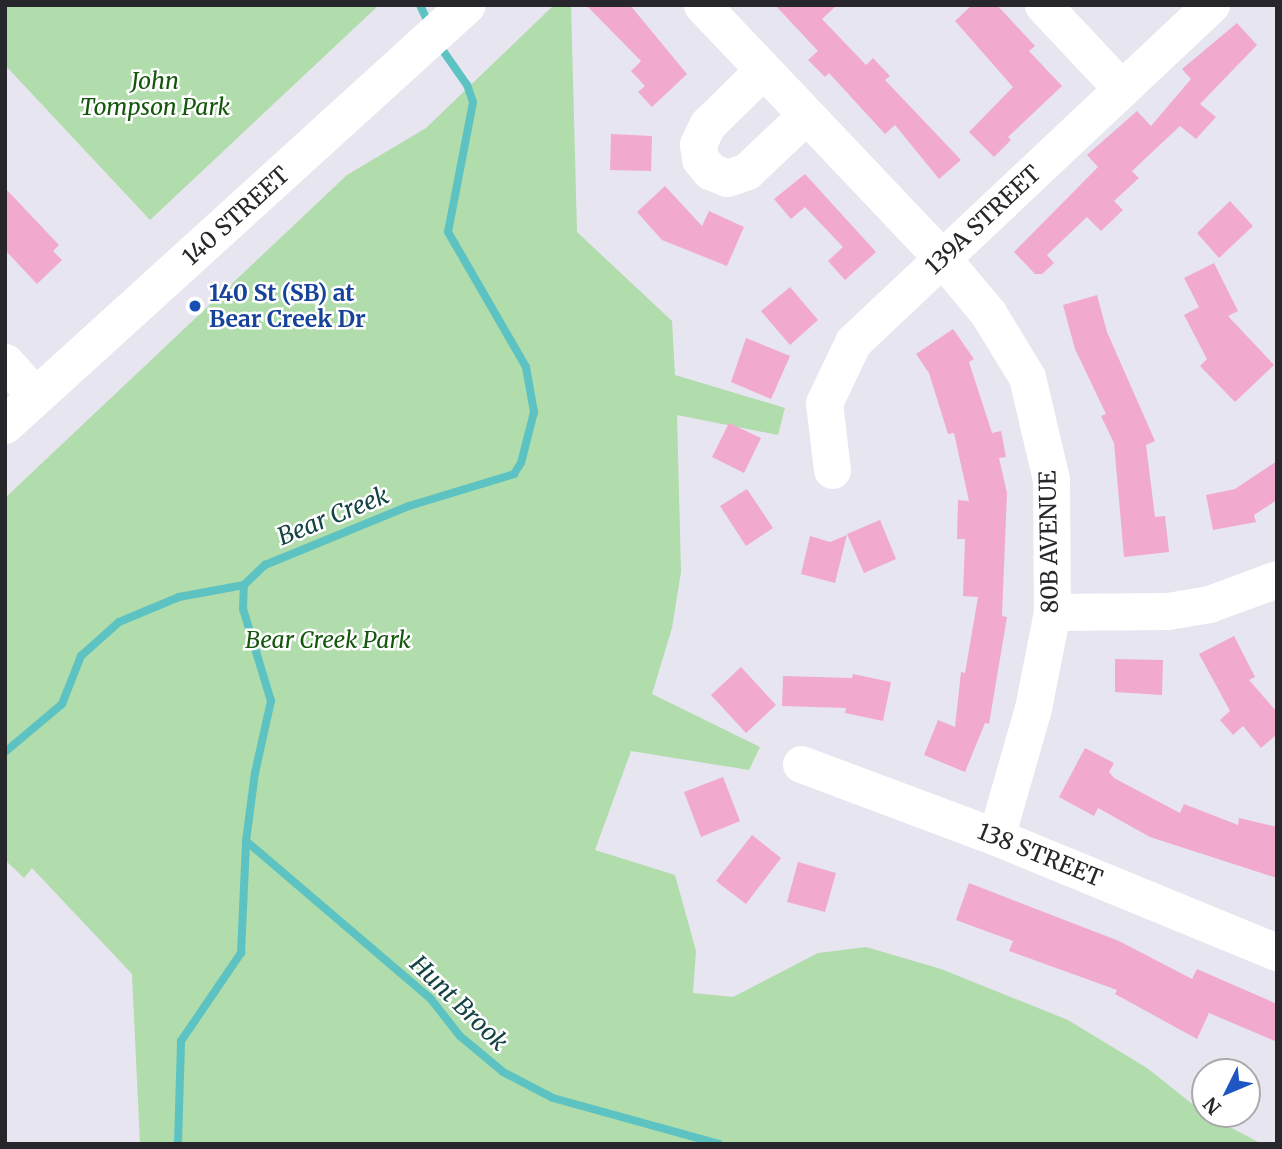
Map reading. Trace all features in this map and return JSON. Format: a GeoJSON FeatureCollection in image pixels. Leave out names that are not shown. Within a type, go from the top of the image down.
{"type":"FeatureCollection","features":[{"type":"Feature","properties":{"kind":"main road","name":"140 STREET"},"geometry":{"type":"LineString","coordinates":[[5,425],[466,6]]}},
{"type":"Feature","properties":{"kind":"street"},"geometry":{"type":"LineString","coordinates":[[1043,5],[1122,89]]}},
{"type":"Feature","properties":{"kind":"street","name":"139A STREET"},"geometry":{"type":"LineString","coordinates":[[832,470],[824,403],[853,342],[1211,5]]}},
{"type":"Feature","properties":{"kind":"street","name":"80B AVENUE"},"geometry":{"type":"LineString","coordinates":[[717,11],[763,70],[942,258],[1011,345],[1038,406],[1051,479],[1052,612],[1033,708],[996,837]]}},
{"type":"Feature","properties":{"kind":"street"},"geometry":{"type":"LineString","coordinates":[[763,70],[707,125],[698,144],[700,159],[710,172],[727,178],[747,172],[806,115]]}},
{"type":"Feature","properties":{"kind":"street"},"geometry":{"type":"LineString","coordinates":[[5,362],[36,396]]}},
{"type":"Feature","properties":{"kind":"street"},"geometry":{"type":"LineString","coordinates":[[1052,612],[1168,611],[1209,604],[1275,584]]}},
{"type":"Feature","properties":{"kind":"street","name":"138 STREET"},"geometry":{"type":"LineString","coordinates":[[802,764],[996,837],[1277,952]]}},
{"type":"Feature","properties":{"kind":"green space","name":"John Tompson Park"},"geometry":{"type":"Polygon","coordinates":[[[5,5],[379,5],[150,220],[5,65],[5,5]]]}},
{"type":"Feature","properties":{"kind":"green space","name":"Bear Creek Park"},"geometry":{"type":"Polygon","coordinates":[[[554,5],[571,5],[577,232],[672,321],[675,375],[785,408],[778,435],[677,415],[681,572],[672,628],[652,694],[760,747],[749,770],[631,751],[595,850],[675,875],[696,951],[693,993],[733,997],[818,953],[866,947],[941,969],[1068,1020],[1147,1068],[1191,1103],[1191,1128],[1232,1128],[1262,1144],[140,1144],[132,974],[32,868],[24,878],[5,860],[5,498],[347,175],[426,128],[554,5]]]}},
{"type":"Feature","properties":{"kind":"building"},"geometry":{"type":"Polygon","coordinates":[[[586,5],[630,5],[687,74],[652,107],[638,92],[645,86],[631,71],[641,61],[586,5]]]}},
{"type":"Feature","properties":{"kind":"building"},"geometry":{"type":"Polygon","coordinates":[[[775,5],[837,5],[822,19],[866,65],[873,58],[890,76],[885,80],[961,160],[939,179],[895,125],[885,134],[829,73],[825,77],[808,60],[818,51],[775,5]]]}},
{"type":"Feature","properties":{"kind":"building"},"geometry":{"type":"Polygon","coordinates":[[[972,5],[997,5],[1035,46],[1029,51],[1062,86],[1008,137],[1011,140],[994,157],[969,132],[1013,87],[955,21],[972,5]]]}},
{"type":"Feature","properties":{"kind":"building"},"geometry":{"type":"Polygon","coordinates":[[[1237,23],[1257,45],[1200,104],[1216,117],[1196,139],[1180,126],[1132,171],[1139,178],[1114,201],[1123,210],[1101,231],[1087,217],[1047,255],[1054,263],[1042,274],[1035,274],[1014,252],[1098,167],[1087,155],[1137,111],[1151,126],[1191,79],[1182,69],[1237,23]]]}},
{"type":"Feature","properties":{"kind":"building"},"geometry":{"type":"Polygon","coordinates":[[[611,134],[652,136],[651,171],[610,170],[611,134]]]}},
{"type":"Feature","properties":{"kind":"building"},"geometry":{"type":"Polygon","coordinates":[[[805,174],[876,252],[845,280],[828,261],[843,247],[805,207],[791,219],[774,199],[805,174]]]}},
{"type":"Feature","properties":{"kind":"building"},"geometry":{"type":"Polygon","coordinates":[[[665,186],[702,226],[709,211],[744,227],[727,266],[662,240],[637,212],[665,186]]]}},
{"type":"Feature","properties":{"kind":"building"},"geometry":{"type":"Polygon","coordinates":[[[5,188],[59,245],[53,251],[62,260],[37,284],[5,250],[5,188]]]}},
{"type":"Feature","properties":{"kind":"building"},"geometry":{"type":"Polygon","coordinates":[[[1230,201],[1253,226],[1219,258],[1197,233],[1230,201]]]}},
{"type":"Feature","properties":{"kind":"building"},"geometry":{"type":"Polygon","coordinates":[[[1214,263],[1238,311],[1228,316],[1274,365],[1235,402],[1200,366],[1207,359],[1184,315],[1199,307],[1184,278],[1214,263]]]}},
{"type":"Feature","properties":{"kind":"building"},"geometry":{"type":"Polygon","coordinates":[[[790,287],[818,320],[790,345],[761,311],[790,287]]]}},
{"type":"Feature","properties":{"kind":"building"},"geometry":{"type":"Polygon","coordinates":[[[1097,295],[1107,332],[1155,441],[1146,445],[1155,517],[1165,516],[1169,552],[1124,557],[1114,443],[1101,416],[1106,414],[1075,349],[1063,305],[1097,295]]]}},
{"type":"Feature","properties":{"kind":"building"},"geometry":{"type":"Polygon","coordinates":[[[953,329],[974,359],[969,362],[992,433],[1001,431],[1006,457],[999,458],[1007,493],[1002,616],[1007,617],[989,724],[985,723],[965,772],[924,755],[938,720],[955,727],[961,672],[965,673],[978,597],[963,596],[965,539],[957,539],[958,500],[969,501],[954,433],[948,434],[929,373],[916,354],[953,329]]]}},
{"type":"Feature","properties":{"kind":"building"},"geometry":{"type":"Polygon","coordinates":[[[746,338],[790,356],[771,399],[731,382],[746,338]]]}},
{"type":"Feature","properties":{"kind":"building"},"geometry":{"type":"Polygon","coordinates":[[[729,423],[761,438],[744,473],[712,457],[729,423]]]}},
{"type":"Feature","properties":{"kind":"building"},"geometry":{"type":"Polygon","coordinates":[[[1277,461],[1277,500],[1254,515],[1256,522],[1213,530],[1206,495],[1235,489],[1277,461]]]}},
{"type":"Feature","properties":{"kind":"building"},"geometry":{"type":"Polygon","coordinates":[[[747,489],[773,528],[746,546],[720,506],[747,489]]]}},
{"type":"Feature","properties":{"kind":"building"},"geometry":{"type":"Polygon","coordinates":[[[880,520],[896,559],[864,573],[847,534],[880,520]]]}},
{"type":"Feature","properties":{"kind":"building"},"geometry":{"type":"Polygon","coordinates":[[[847,535],[835,583],[801,574],[810,536],[830,542],[847,535]]]}},
{"type":"Feature","properties":{"kind":"building"},"geometry":{"type":"Polygon","coordinates":[[[1234,636],[1255,677],[1249,680],[1277,712],[1277,734],[1261,748],[1243,726],[1233,735],[1220,720],[1230,711],[1199,654],[1234,636]]]}},
{"type":"Feature","properties":{"kind":"building"},"geometry":{"type":"Polygon","coordinates":[[[1115,659],[1163,660],[1162,695],[1115,692],[1115,659]]]}},
{"type":"Feature","properties":{"kind":"building"},"geometry":{"type":"Polygon","coordinates":[[[741,667],[776,705],[746,733],[711,695],[741,667]]]}},
{"type":"Feature","properties":{"kind":"building"},"geometry":{"type":"Polygon","coordinates":[[[853,674],[891,682],[883,721],[845,713],[846,708],[782,706],[783,676],[852,678],[853,674]]]}},
{"type":"Feature","properties":{"kind":"building"},"geometry":{"type":"Polygon","coordinates":[[[1085,748],[1114,763],[1109,772],[1114,778],[1180,813],[1184,804],[1238,825],[1239,818],[1277,827],[1277,878],[1150,837],[1098,808],[1094,816],[1059,797],[1085,748]]]}},
{"type":"Feature","properties":{"kind":"building"},"geometry":{"type":"Polygon","coordinates":[[[723,777],[740,821],[701,837],[684,792],[723,777]]]}},
{"type":"Feature","properties":{"kind":"building"},"geometry":{"type":"Polygon","coordinates":[[[752,835],[781,858],[746,904],[716,881],[752,835]]]}},
{"type":"Feature","properties":{"kind":"building"},"geometry":{"type":"Polygon","coordinates":[[[798,862],[836,873],[825,912],[787,902],[798,862]]]}},
{"type":"Feature","properties":{"kind":"building"},"geometry":{"type":"Polygon","coordinates":[[[969,883],[1119,941],[1192,979],[1197,969],[1277,1004],[1277,1042],[1209,1013],[1197,1039],[1115,994],[1117,990],[1009,951],[1013,941],[956,920],[969,883]]]}},
{"type":"Feature","properties":{"kind":"waterway","name":"Bear Creek"},"geometry":{"type":"LineString","coordinates":[[420,5],[429,24]]}},
{"type":"Feature","properties":{"kind":"waterway","name":"Bear Creek"},"geometry":{"type":"LineString","coordinates":[[178,1144],[181,1041],[241,953],[246,841],[255,773],[271,701],[243,609],[244,585],[265,565],[409,506],[514,474],[521,463],[534,412],[526,367],[448,232],[473,102],[467,85],[439,45]]}},
{"type":"Feature","properties":{"kind":"waterway"},"geometry":{"type":"LineString","coordinates":[[5,752],[62,704],[81,656],[119,622],[179,597],[244,585]]}},
{"type":"Feature","properties":{"kind":"waterway","name":"Hunt Brook"},"geometry":{"type":"LineString","coordinates":[[246,841],[430,998],[460,1036],[503,1072],[553,1098],[719,1144]]}},
{"type":"Feature","properties":{"kind":"place","name":"140 St (SB) at Bear Creek Dr"},"geometry":{"type":"Point","coordinates":[195,306]}}]}
